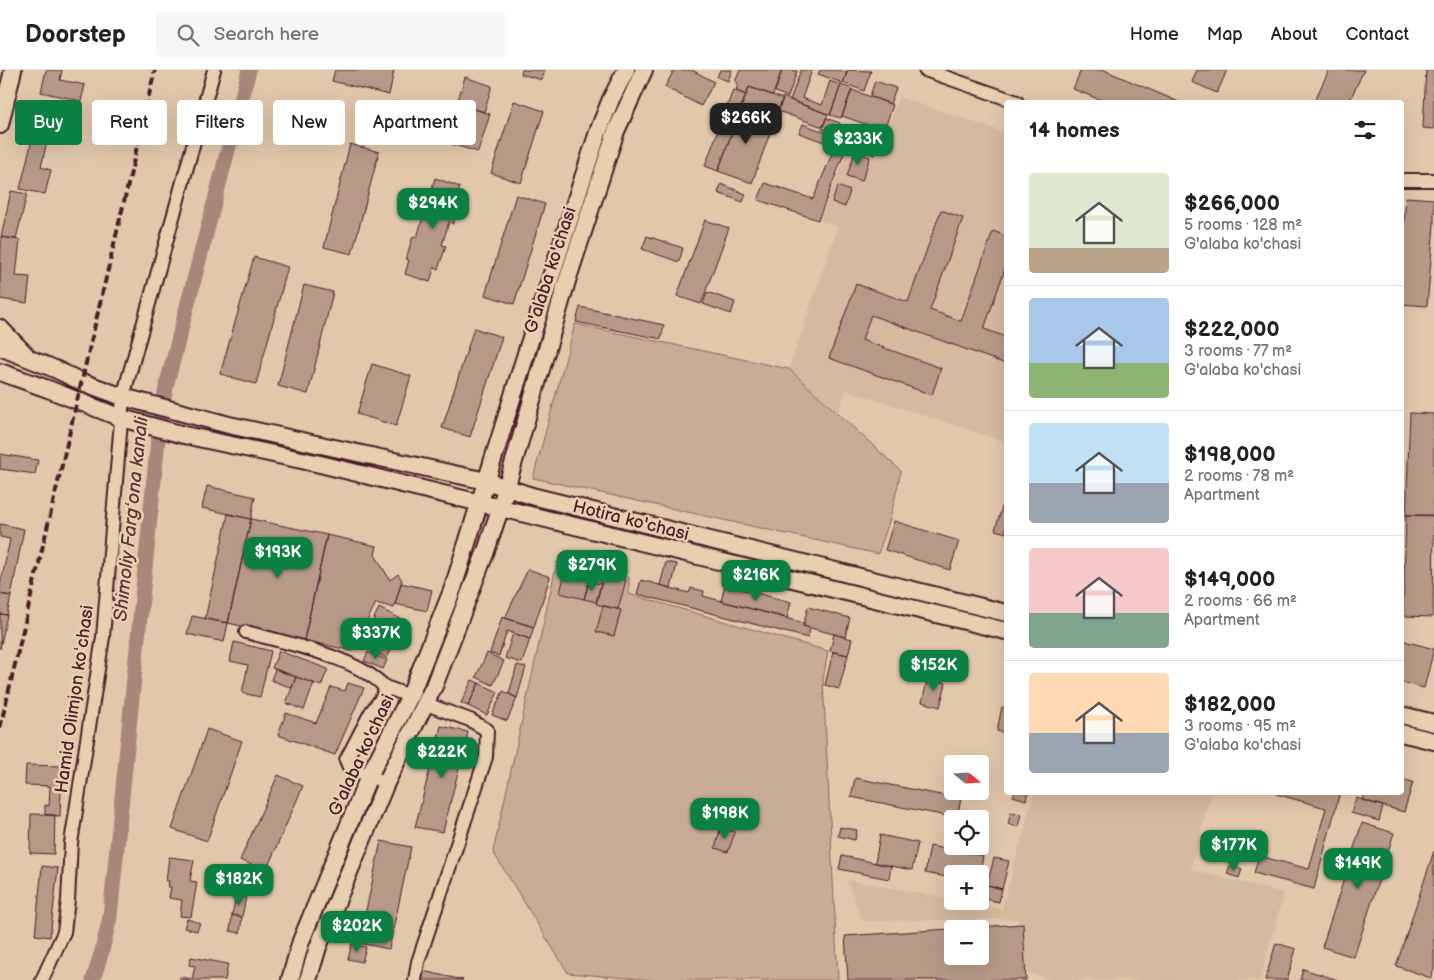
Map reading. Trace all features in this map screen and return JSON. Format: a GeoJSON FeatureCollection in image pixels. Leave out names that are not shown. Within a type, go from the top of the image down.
{"type":"FeatureCollection","features":[{"type":"Feature","properties":{"kind":"main road"},"geometry":{"type":"LineString","coordinates":[[0,125],[2,106],[13,70]]}},
{"type":"Feature","properties":{"kind":"main road","name":"G'alaba ko'chasi"},"geometry":{"type":"LineString","coordinates":[[290,980],[301,941],[370,776],[410,696],[453,588],[529,344],[598,132],[611,99],[626,70]]}},
{"type":"Feature","properties":{"kind":"main road","name":"G'alaba ko'chasi"},"geometry":{"type":"LineString","coordinates":[[308,980],[318,947],[386,783],[426,704],[486,551],[567,281],[613,140],[644,70]]}},
{"type":"Feature","properties":{"kind":"main road"},"geometry":{"type":"LineString","coordinates":[[0,328],[32,360]]}},
{"type":"Feature","properties":{"kind":"main road","name":"Hotira ko'chasi"},"geometry":{"type":"LineString","coordinates":[[0,347],[123,397],[192,416],[320,446],[486,481],[532,496],[1004,613]]}},
{"type":"Feature","properties":{"kind":"main road","name":"Hotira ko'chasi"},"geometry":{"type":"LineString","coordinates":[[0,372],[121,418],[184,435],[320,464],[1004,632]]}},
{"type":"Feature","properties":{"kind":"main road"},"geometry":{"type":"LineString","coordinates":[[1404,716],[1434,723]]}},
{"type":"Feature","properties":{"kind":"main road"},"geometry":{"type":"LineString","coordinates":[[1404,734],[1434,741]]}},
{"type":"Feature","properties":{"kind":"street","name":"Hamid Olimjon koʻchasi"},"geometry":{"type":"LineString","coordinates":[[42,980],[64,932],[71,843],[103,637],[123,397],[214,70]]}},
{"type":"Feature","properties":{"kind":"street"},"geometry":{"type":"LineString","coordinates":[[924,70],[1011,100]]}},
{"type":"Feature","properties":{"kind":"street"},"geometry":{"type":"LineString","coordinates":[[1404,180],[1434,180]]}},
{"type":"Feature","properties":{"kind":"street"},"geometry":{"type":"LineString","coordinates":[[246,632],[347,662],[376,678],[385,688],[410,696]]}},
{"type":"Feature","properties":{"kind":"street"},"geometry":{"type":"LineString","coordinates":[[385,688],[383,696],[371,712],[346,760],[349,767],[386,783]]}},
{"type":"Feature","properties":{"kind":"street"},"geometry":{"type":"LineString","coordinates":[[415,980],[418,962],[486,756],[487,730],[470,720],[426,704]]}},
{"type":"Feature","properties":{"kind":"shaded area"},"geometry":{"type":"Polygon","coordinates":[[[899,97],[1004,132],[1004,441],[846,390],[838,413],[789,369],[838,226],[819,220],[849,148],[878,157],[899,97]]]}},
{"type":"Feature","properties":{"kind":"shaded area"},"geometry":{"type":"Polygon","coordinates":[[[575,324],[789,369],[901,471],[890,519],[878,554],[533,478],[575,324]]]}},
{"type":"Feature","properties":{"kind":"shaded area"},"geometry":{"type":"Polygon","coordinates":[[[557,562],[629,578],[629,594],[828,651],[823,679],[838,980],[652,980],[568,973],[493,852],[557,562]]]}},
{"type":"Feature","properties":{"kind":"shaded area"},"geometry":{"type":"Polygon","coordinates":[[[1033,795],[1210,795],[1191,870],[1284,893],[1260,980],[1052,980],[1021,971],[1018,919],[862,921],[847,880],[944,898],[944,910],[989,910],[989,906],[1002,909],[1033,795]]]}},
{"type":"Feature","properties":{"kind":"building"},"geometry":{"type":"Polygon","coordinates":[[[46,70],[62,70],[60,80],[85,85],[81,100],[41,92],[46,70]]]}},
{"type":"Feature","properties":{"kind":"building"},"geometry":{"type":"Polygon","coordinates":[[[335,70],[394,70],[389,95],[332,81],[335,70]]]}},
{"type":"Feature","properties":{"kind":"building"},"geometry":{"type":"Polygon","coordinates":[[[522,70],[545,70],[542,80],[521,74],[522,70]]]}},
{"type":"Feature","properties":{"kind":"building"},"geometry":{"type":"Polygon","coordinates":[[[674,70],[692,70],[714,82],[701,106],[665,87],[674,70]]]}},
{"type":"Feature","properties":{"kind":"building"},"geometry":{"type":"Polygon","coordinates":[[[720,70],[732,70],[728,81],[717,77],[720,70]]]}},
{"type":"Feature","properties":{"kind":"building"},"geometry":{"type":"Polygon","coordinates":[[[740,70],[782,70],[773,95],[749,87],[746,95],[736,91],[738,83],[735,82],[740,70]]]}},
{"type":"Feature","properties":{"kind":"building"},"geometry":{"type":"Polygon","coordinates":[[[782,70],[797,71],[788,97],[775,92],[782,70]]]}},
{"type":"Feature","properties":{"kind":"building"},"geometry":{"type":"Polygon","coordinates":[[[801,70],[812,70],[802,98],[822,105],[830,81],[841,85],[830,115],[790,100],[801,70]]]}},
{"type":"Feature","properties":{"kind":"building"},"geometry":{"type":"Polygon","coordinates":[[[820,70],[839,70],[847,73],[843,83],[818,74],[820,70]]]}},
{"type":"Feature","properties":{"kind":"building"},"geometry":{"type":"Polygon","coordinates":[[[848,70],[871,71],[864,91],[843,83],[848,70]]]}},
{"type":"Feature","properties":{"kind":"building"},"geometry":{"type":"Polygon","coordinates":[[[1081,70],[1104,70],[1174,100],[1101,100],[1073,89],[1081,70]]]}},
{"type":"Feature","properties":{"kind":"building"},"geometry":{"type":"Polygon","coordinates":[[[1197,70],[1227,70],[1217,93],[1192,82],[1197,70]]]}},
{"type":"Feature","properties":{"kind":"building"},"geometry":{"type":"Polygon","coordinates":[[[1329,70],[1364,70],[1350,100],[1315,100],[1329,70]]]}},
{"type":"Feature","properties":{"kind":"building"},"geometry":{"type":"Polygon","coordinates":[[[1426,70],[1434,70],[1434,129],[1423,128],[1426,70]]]}},
{"type":"Feature","properties":{"kind":"building"},"geometry":{"type":"Polygon","coordinates":[[[465,77],[492,86],[484,112],[476,109],[476,100],[458,100],[465,77]]]}},
{"type":"Feature","properties":{"kind":"building"},"geometry":{"type":"Polygon","coordinates":[[[875,81],[896,88],[890,104],[870,96],[875,81]]]}},
{"type":"Feature","properties":{"kind":"building"},"geometry":{"type":"Polygon","coordinates":[[[841,85],[852,89],[841,118],[830,115],[841,85]]]}},
{"type":"Feature","properties":{"kind":"building"},"geometry":{"type":"Polygon","coordinates":[[[749,87],[783,99],[775,119],[741,107],[749,87]]]}},
{"type":"Feature","properties":{"kind":"building"},"geometry":{"type":"Polygon","coordinates":[[[733,90],[746,95],[718,171],[705,166],[733,90]]]}},
{"type":"Feature","properties":{"kind":"building"},"geometry":{"type":"Polygon","coordinates":[[[852,90],[893,105],[875,155],[841,143],[845,132],[866,140],[871,126],[842,116],[852,90]]]}},
{"type":"Feature","properties":{"kind":"building"},"geometry":{"type":"Polygon","coordinates":[[[783,97],[828,114],[823,127],[778,111],[783,97]]]}},
{"type":"Feature","properties":{"kind":"building"},"geometry":{"type":"Polygon","coordinates":[[[514,101],[544,111],[521,183],[491,173],[514,101]]]}},
{"type":"Feature","properties":{"kind":"building"},"geometry":{"type":"Polygon","coordinates":[[[741,107],[775,119],[752,183],[718,171],[741,107]]]}},
{"type":"Feature","properties":{"kind":"building"},"geometry":{"type":"Polygon","coordinates":[[[476,110],[490,114],[478,152],[454,145],[476,145],[476,110]]]}},
{"type":"Feature","properties":{"kind":"building"},"geometry":{"type":"Polygon","coordinates":[[[826,118],[840,123],[836,134],[822,129],[826,118]]]}},
{"type":"Feature","properties":{"kind":"building"},"geometry":{"type":"Polygon","coordinates":[[[803,124],[827,133],[824,142],[799,133],[803,124]]]}},
{"type":"Feature","properties":{"kind":"building"},"geometry":{"type":"Polygon","coordinates":[[[837,142],[847,146],[818,220],[758,200],[765,183],[813,199],[837,142]]]}},
{"type":"Feature","properties":{"kind":"building"},"geometry":{"type":"Polygon","coordinates":[[[350,144],[379,152],[352,254],[324,247],[350,144]]]}},
{"type":"Feature","properties":{"kind":"building"},"geometry":{"type":"Polygon","coordinates":[[[31,145],[46,145],[41,167],[51,170],[45,194],[20,189],[31,145]]]}},
{"type":"Feature","properties":{"kind":"building"},"geometry":{"type":"Polygon","coordinates":[[[855,152],[870,157],[862,181],[847,176],[855,152]]]}},
{"type":"Feature","properties":{"kind":"building"},"geometry":{"type":"Polygon","coordinates":[[[435,178],[460,187],[456,199],[460,200],[453,224],[449,222],[442,245],[446,246],[438,269],[434,268],[430,282],[405,274],[409,260],[406,259],[413,236],[417,237],[424,214],[421,213],[428,190],[431,191],[435,178]]]}},
{"type":"Feature","properties":{"kind":"building"},"geometry":{"type":"Polygon","coordinates":[[[721,184],[746,194],[743,202],[718,193],[721,184]]]}},
{"type":"Feature","properties":{"kind":"building"},"geometry":{"type":"Polygon","coordinates":[[[838,186],[850,191],[845,207],[832,202],[838,186]]]}},
{"type":"Feature","properties":{"kind":"building"},"geometry":{"type":"Polygon","coordinates":[[[11,191],[27,194],[16,239],[1,237],[11,191]]]}},
{"type":"Feature","properties":{"kind":"building"},"geometry":{"type":"Polygon","coordinates":[[[516,195],[545,204],[514,304],[485,295],[516,195]]]}},
{"type":"Feature","properties":{"kind":"building"},"geometry":{"type":"Polygon","coordinates":[[[1406,197],[1434,199],[1434,225],[1427,306],[1404,304],[1404,221],[1406,197]]]}},
{"type":"Feature","properties":{"kind":"building"},"geometry":{"type":"Polygon","coordinates":[[[941,210],[963,218],[930,310],[961,321],[993,231],[1004,235],[1004,272],[984,329],[1004,336],[1004,363],[871,315],[862,340],[941,368],[932,395],[829,358],[856,284],[908,302],[941,210]]]}},
{"type":"Feature","properties":{"kind":"building"},"geometry":{"type":"Polygon","coordinates":[[[705,220],[729,228],[701,304],[677,296],[705,220]]]}},
{"type":"Feature","properties":{"kind":"building"},"geometry":{"type":"Polygon","coordinates":[[[647,236],[683,248],[679,262],[642,249],[647,236]]]}},
{"type":"Feature","properties":{"kind":"building"},"geometry":{"type":"Polygon","coordinates":[[[1,237],[20,240],[16,276],[30,277],[27,303],[0,299],[1,237]]]}},
{"type":"Feature","properties":{"kind":"building"},"geometry":{"type":"Polygon","coordinates":[[[254,257],[288,267],[256,384],[220,374],[254,257]]]}},
{"type":"Feature","properties":{"kind":"building"},"geometry":{"type":"Polygon","coordinates":[[[304,285],[333,292],[308,394],[278,386],[304,285]]]}},
{"type":"Feature","properties":{"kind":"building"},"geometry":{"type":"Polygon","coordinates":[[[707,292],[735,302],[731,314],[703,304],[707,292]]]}},
{"type":"Feature","properties":{"kind":"building"},"geometry":{"type":"Polygon","coordinates":[[[580,307],[664,325],[661,339],[576,322],[580,307]]]}},
{"type":"Feature","properties":{"kind":"building"},"geometry":{"type":"Polygon","coordinates":[[[474,328],[502,337],[470,437],[442,428],[474,328]]]}},
{"type":"Feature","properties":{"kind":"building"},"geometry":{"type":"Polygon","coordinates":[[[372,364],[411,376],[396,426],[357,414],[372,364]]]}},
{"type":"Feature","properties":{"kind":"building"},"geometry":{"type":"Polygon","coordinates":[[[1410,413],[1434,414],[1434,515],[1406,515],[1410,413]]]}},
{"type":"Feature","properties":{"kind":"building"},"geometry":{"type":"Polygon","coordinates":[[[0,454],[38,460],[35,474],[0,469],[0,454]]]}},
{"type":"Feature","properties":{"kind":"building"},"geometry":{"type":"Polygon","coordinates":[[[207,486],[255,497],[251,519],[202,508],[207,486]]]}},
{"type":"Feature","properties":{"kind":"building"},"geometry":{"type":"Polygon","coordinates":[[[1003,504],[1004,532],[995,530],[1003,504]]]}},
{"type":"Feature","properties":{"kind":"building"},"geometry":{"type":"Polygon","coordinates":[[[228,514],[251,519],[228,623],[205,619],[228,514]]]}},
{"type":"Feature","properties":{"kind":"building"},"geometry":{"type":"Polygon","coordinates":[[[1406,515],[1434,516],[1433,617],[1404,616],[1406,515]]]}},
{"type":"Feature","properties":{"kind":"building"},"geometry":{"type":"Polygon","coordinates":[[[251,519],[327,535],[304,640],[228,623],[251,519]]]}},
{"type":"Feature","properties":{"kind":"building"},"geometry":{"type":"Polygon","coordinates":[[[894,521],[959,541],[950,570],[885,550],[894,521]]]}},
{"type":"Feature","properties":{"kind":"building"},"geometry":{"type":"Polygon","coordinates":[[[0,524],[24,529],[11,596],[0,594],[10,539],[0,537],[0,524]]]}},
{"type":"Feature","properties":{"kind":"building"},"geometry":{"type":"Polygon","coordinates":[[[327,535],[377,546],[375,555],[390,580],[398,574],[402,580],[394,608],[376,603],[352,651],[304,640],[327,535]]]}},
{"type":"Feature","properties":{"kind":"building"},"geometry":{"type":"Polygon","coordinates":[[[666,562],[677,564],[671,588],[660,585],[666,562]]]}},
{"type":"Feature","properties":{"kind":"building"},"geometry":{"type":"Polygon","coordinates":[[[528,569],[550,577],[534,627],[505,618],[528,569]]]}},
{"type":"Feature","properties":{"kind":"building"},"geometry":{"type":"Polygon","coordinates":[[[565,573],[590,579],[584,599],[560,593],[565,573]]]}},
{"type":"Feature","properties":{"kind":"building"},"geometry":{"type":"Polygon","coordinates":[[[604,574],[626,580],[618,609],[596,604],[604,574]]]}},
{"type":"Feature","properties":{"kind":"building"},"geometry":{"type":"Polygon","coordinates":[[[641,580],[689,593],[691,588],[704,591],[703,596],[804,623],[803,626],[810,628],[808,638],[637,594],[641,580]]]}},
{"type":"Feature","properties":{"kind":"building"},"geometry":{"type":"Polygon","coordinates":[[[589,581],[601,584],[596,602],[584,599],[589,581]]]}},
{"type":"Feature","properties":{"kind":"building"},"geometry":{"type":"Polygon","coordinates":[[[401,583],[432,590],[427,611],[395,604],[401,583]]]}},
{"type":"Feature","properties":{"kind":"building"},"geometry":{"type":"Polygon","coordinates":[[[725,585],[791,602],[787,618],[721,601],[725,585]]]}},
{"type":"Feature","properties":{"kind":"building"},"geometry":{"type":"Polygon","coordinates":[[[0,594],[11,596],[7,615],[0,614],[0,594]]]}},
{"type":"Feature","properties":{"kind":"building"},"geometry":{"type":"Polygon","coordinates":[[[603,606],[621,610],[614,636],[596,632],[603,606]]]}},
{"type":"Feature","properties":{"kind":"building"},"geometry":{"type":"Polygon","coordinates":[[[808,607],[850,618],[845,637],[803,626],[808,607]]]}},
{"type":"Feature","properties":{"kind":"building"},"geometry":{"type":"Polygon","coordinates":[[[379,608],[405,621],[387,658],[361,645],[379,608]]]}},
{"type":"Feature","properties":{"kind":"building"},"geometry":{"type":"Polygon","coordinates":[[[0,614],[7,615],[0,649],[0,614]]]}},
{"type":"Feature","properties":{"kind":"building"},"geometry":{"type":"Polygon","coordinates":[[[192,616],[228,623],[224,642],[187,634],[192,616]]]}},
{"type":"Feature","properties":{"kind":"building"},"geometry":{"type":"Polygon","coordinates":[[[502,617],[534,627],[530,639],[507,631],[499,656],[490,653],[502,617]]]}},
{"type":"Feature","properties":{"kind":"building"},"geometry":{"type":"Polygon","coordinates":[[[513,633],[530,639],[522,663],[505,658],[513,633]]]}},
{"type":"Feature","properties":{"kind":"building"},"geometry":{"type":"Polygon","coordinates":[[[834,634],[852,639],[848,655],[830,651],[834,634]]]}},
{"type":"Feature","properties":{"kind":"building"},"geometry":{"type":"Polygon","coordinates":[[[1404,641],[1434,649],[1424,688],[1404,683],[1404,641]]]}},
{"type":"Feature","properties":{"kind":"building"},"geometry":{"type":"Polygon","coordinates":[[[234,642],[271,651],[260,697],[242,693],[248,665],[230,661],[234,642]]]}},
{"type":"Feature","properties":{"kind":"building"},"geometry":{"type":"Polygon","coordinates":[[[279,651],[328,669],[321,686],[272,668],[279,651]]]}},
{"type":"Feature","properties":{"kind":"building"},"geometry":{"type":"Polygon","coordinates":[[[368,652],[387,660],[383,669],[364,661],[368,652]]]}},
{"type":"Feature","properties":{"kind":"building"},"geometry":{"type":"Polygon","coordinates":[[[833,652],[848,655],[839,689],[825,685],[833,652]]]}},
{"type":"Feature","properties":{"kind":"building"},"geometry":{"type":"Polygon","coordinates":[[[487,653],[504,661],[493,685],[476,677],[487,653]]]}},
{"type":"Feature","properties":{"kind":"building"},"geometry":{"type":"Polygon","coordinates":[[[517,665],[526,667],[517,698],[509,694],[517,665]]]}},
{"type":"Feature","properties":{"kind":"building"},"geometry":{"type":"Polygon","coordinates":[[[275,669],[296,677],[292,688],[271,680],[275,669]]]}},
{"type":"Feature","properties":{"kind":"building"},"geometry":{"type":"Polygon","coordinates":[[[296,677],[314,683],[304,710],[286,703],[296,677]]]}},
{"type":"Feature","properties":{"kind":"building"},"geometry":{"type":"Polygon","coordinates":[[[928,678],[946,683],[940,707],[922,702],[928,678]]]}},
{"type":"Feature","properties":{"kind":"building"},"geometry":{"type":"Polygon","coordinates":[[[472,680],[479,683],[468,706],[461,703],[472,680]]]}},
{"type":"Feature","properties":{"kind":"building"},"geometry":{"type":"Polygon","coordinates":[[[348,683],[364,688],[335,755],[278,735],[286,713],[316,723],[331,687],[345,691],[348,683]]]}},
{"type":"Feature","properties":{"kind":"building"},"geometry":{"type":"Polygon","coordinates":[[[479,683],[498,692],[487,715],[468,706],[479,683]]]}},
{"type":"Feature","properties":{"kind":"building"},"geometry":{"type":"Polygon","coordinates":[[[503,691],[517,698],[507,721],[492,715],[503,691]]]}},
{"type":"Feature","properties":{"kind":"building"},"geometry":{"type":"Polygon","coordinates":[[[1002,707],[1004,708],[1004,733],[997,731],[1002,707]]]}},
{"type":"Feature","properties":{"kind":"building"},"geometry":{"type":"Polygon","coordinates":[[[441,726],[468,732],[443,832],[415,827],[441,726]]]}},
{"type":"Feature","properties":{"kind":"building"},"geometry":{"type":"Polygon","coordinates":[[[207,729],[242,741],[207,841],[172,829],[207,729]]]}},
{"type":"Feature","properties":{"kind":"building"},"geometry":{"type":"Polygon","coordinates":[[[26,765],[62,766],[60,816],[45,815],[45,805],[49,806],[50,786],[25,785],[26,765]]]}},
{"type":"Feature","properties":{"kind":"building"},"geometry":{"type":"Polygon","coordinates":[[[278,775],[303,786],[266,871],[240,860],[278,775]]]}},
{"type":"Feature","properties":{"kind":"building"},"geometry":{"type":"Polygon","coordinates":[[[855,778],[944,796],[944,800],[961,800],[959,810],[944,810],[944,815],[851,797],[855,778]]]}},
{"type":"Feature","properties":{"kind":"building"},"geometry":{"type":"Polygon","coordinates":[[[1404,780],[1413,782],[1404,812],[1362,800],[1363,795],[1404,795],[1404,780]]]}},
{"type":"Feature","properties":{"kind":"building"},"geometry":{"type":"Polygon","coordinates":[[[1014,795],[1027,795],[1026,800],[1014,795]]]}},
{"type":"Feature","properties":{"kind":"building"},"geometry":{"type":"Polygon","coordinates":[[[1280,795],[1339,795],[1314,889],[1254,873],[1259,856],[1309,869],[1326,808],[1280,795]]]}},
{"type":"Feature","properties":{"kind":"building"},"geometry":{"type":"Polygon","coordinates":[[[1356,798],[1383,806],[1379,821],[1351,813],[1356,798]]]}},
{"type":"Feature","properties":{"kind":"building"},"geometry":{"type":"Polygon","coordinates":[[[1011,812],[1021,814],[1018,827],[1008,824],[1011,812]]]}},
{"type":"Feature","properties":{"kind":"building"},"geometry":{"type":"Polygon","coordinates":[[[31,814],[55,815],[54,854],[30,853],[31,814]]]}},
{"type":"Feature","properties":{"kind":"building"},"geometry":{"type":"Polygon","coordinates":[[[1362,823],[1394,833],[1354,957],[1322,947],[1362,823]]]}},
{"type":"Feature","properties":{"kind":"building"},"geometry":{"type":"Polygon","coordinates":[[[721,827],[735,832],[728,852],[715,848],[721,827]]]}},
{"type":"Feature","properties":{"kind":"building"},"geometry":{"type":"Polygon","coordinates":[[[840,827],[857,830],[855,840],[838,836],[840,827]]]}},
{"type":"Feature","properties":{"kind":"building"},"geometry":{"type":"Polygon","coordinates":[[[880,835],[918,843],[912,870],[875,863],[880,835]]]}},
{"type":"Feature","properties":{"kind":"building"},"geometry":{"type":"Polygon","coordinates":[[[381,841],[411,847],[389,949],[359,943],[381,841]]]}},
{"type":"Feature","properties":{"kind":"building"},"geometry":{"type":"Polygon","coordinates":[[[930,846],[944,849],[944,855],[983,856],[982,865],[944,865],[944,877],[925,873],[930,846]]]}},
{"type":"Feature","properties":{"kind":"building"},"geometry":{"type":"Polygon","coordinates":[[[1434,851],[1434,969],[1431,978],[1396,966],[1434,851]]]}},
{"type":"Feature","properties":{"kind":"building"},"geometry":{"type":"Polygon","coordinates":[[[842,856],[891,866],[889,879],[839,869],[842,856]]]}},
{"type":"Feature","properties":{"kind":"building"},"geometry":{"type":"Polygon","coordinates":[[[169,857],[194,860],[190,881],[197,882],[191,917],[180,916],[182,900],[169,898],[171,887],[168,887],[169,881],[166,881],[169,857]]]}},
{"type":"Feature","properties":{"kind":"building"},"geometry":{"type":"Polygon","coordinates":[[[994,858],[1009,861],[1002,889],[989,886],[994,858]]]}},
{"type":"Feature","properties":{"kind":"building"},"geometry":{"type":"Polygon","coordinates":[[[1230,865],[1242,869],[1239,878],[1227,874],[1230,865]]]}},
{"type":"Feature","properties":{"kind":"building"},"geometry":{"type":"Polygon","coordinates":[[[42,866],[58,868],[50,937],[35,935],[42,866]]]}},
{"type":"Feature","properties":{"kind":"building"},"geometry":{"type":"Polygon","coordinates":[[[989,885],[1002,889],[999,902],[989,900],[989,885]]]}},
{"type":"Feature","properties":{"kind":"building"},"geometry":{"type":"Polygon","coordinates":[[[236,895],[246,897],[242,917],[232,915],[236,895]]]}},
{"type":"Feature","properties":{"kind":"building"},"geometry":{"type":"Polygon","coordinates":[[[232,915],[242,917],[240,933],[230,931],[232,915]]]}},
{"type":"Feature","properties":{"kind":"building"},"geometry":{"type":"Polygon","coordinates":[[[187,919],[200,923],[197,931],[184,928],[187,919]]]}},
{"type":"Feature","properties":{"kind":"building"},"geometry":{"type":"Polygon","coordinates":[[[1023,924],[1026,980],[848,980],[845,936],[944,929],[944,965],[989,965],[989,926],[1023,924]]]}},
{"type":"Feature","properties":{"kind":"building"},"geometry":{"type":"Polygon","coordinates":[[[1276,943],[1296,949],[1287,980],[1265,980],[1276,943]]]}},
{"type":"Feature","properties":{"kind":"building"},"geometry":{"type":"Polygon","coordinates":[[[352,944],[366,947],[362,962],[348,959],[352,944]]]}},
{"type":"Feature","properties":{"kind":"building"},"geometry":{"type":"Polygon","coordinates":[[[191,957],[228,964],[225,980],[180,980],[180,977],[192,979],[195,966],[189,965],[191,957]]]}},
{"type":"Feature","properties":{"kind":"building"},"geometry":{"type":"Polygon","coordinates":[[[1303,969],[1338,980],[1300,980],[1303,969]]]}},
{"type":"Feature","properties":{"kind":"building"},"geometry":{"type":"Polygon","coordinates":[[[423,971],[463,980],[421,980],[423,971]]]}},
{"type":"Feature","properties":{"kind":"waterway","name":"Shimoliy Fargʻona kanali"},"geometry":{"type":"LineString","coordinates":[[93,980],[110,917],[160,419],[167,383],[249,70]]}},
{"type":"Feature","properties":{"kind":"railway"},"geometry":{"type":"LineString","coordinates":[[0,728],[155,70]]}}]}
